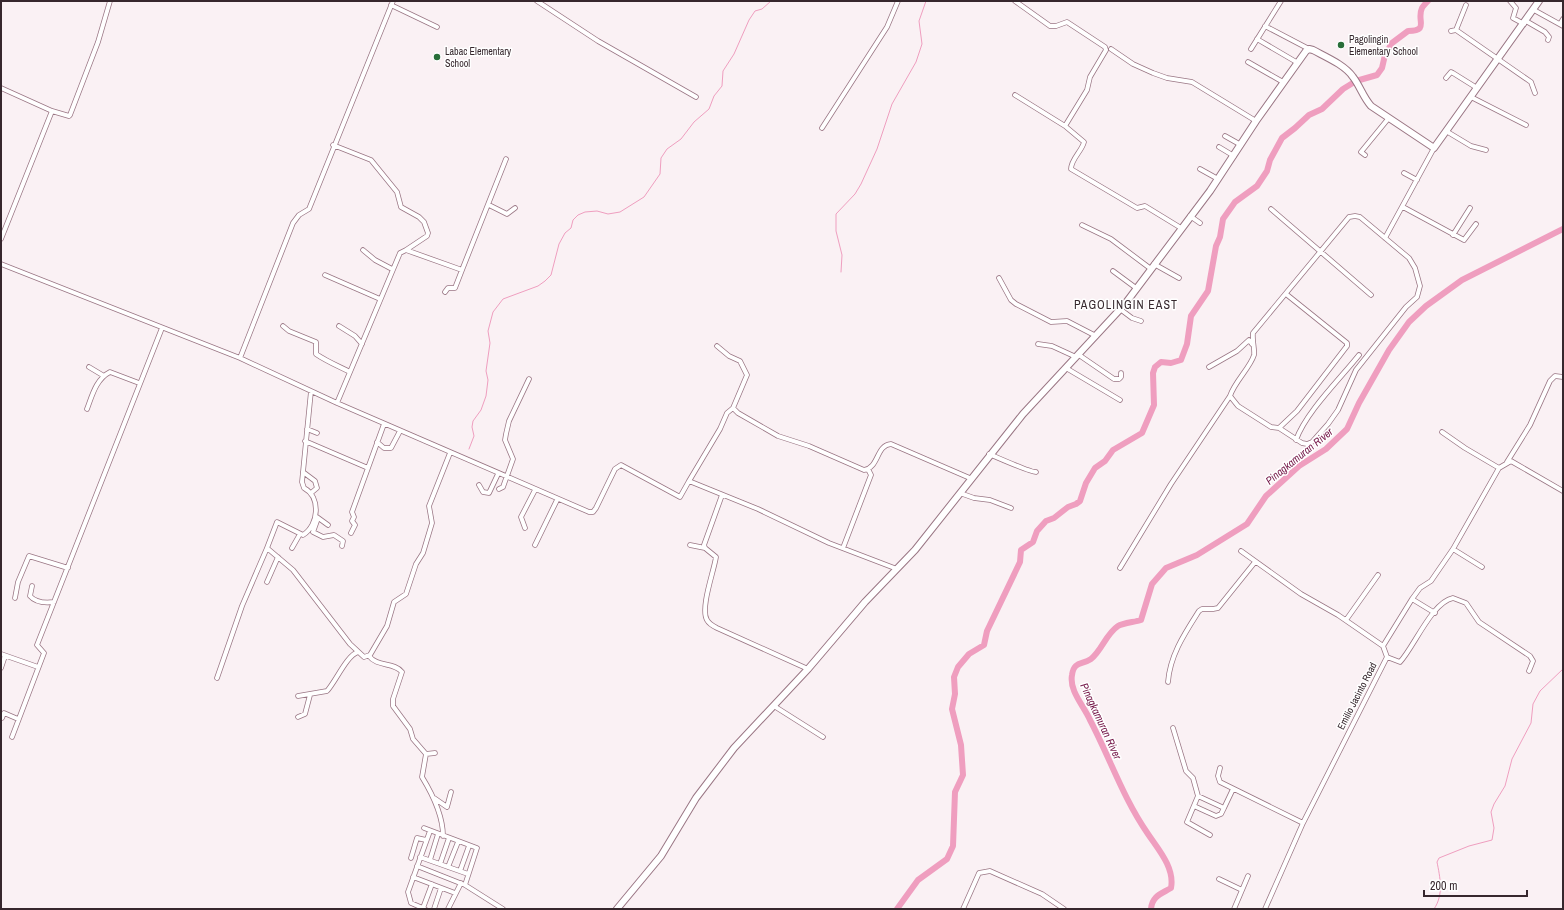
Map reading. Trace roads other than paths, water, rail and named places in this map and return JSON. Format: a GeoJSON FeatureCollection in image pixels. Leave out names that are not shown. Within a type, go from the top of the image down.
{"type":"FeatureCollection","features":[{"type":"Feature","properties":{"kind":"street"},"geometry":{"type":"LineString","coordinates":[[1,88],[52,111],[69,116],[98,42],[110,1]]}},
{"type":"Feature","properties":{"kind":"street"},"geometry":{"type":"LineString","coordinates":[[537,1],[598,41],[696,98]]}},
{"type":"Feature","properties":{"kind":"street"},"geometry":{"type":"LineString","coordinates":[[822,128],[887,27],[898,1]]}},
{"type":"Feature","properties":{"kind":"street"},"geometry":{"type":"LineString","coordinates":[[1015,1],[1050,26],[1056,26],[1067,22],[1105,47],[1104,52],[1090,77],[1087,90],[1065,126]]}},
{"type":"Feature","properties":{"kind":"street"},"geometry":{"type":"LineString","coordinates":[[1251,48],[1281,1]]}},
{"type":"Feature","properties":{"kind":"street"},"geometry":{"type":"LineString","coordinates":[[1510,1],[1516,8],[1513,18],[1545,32],[1549,37],[1548,40]]}},
{"type":"Feature","properties":{"kind":"street"},"geometry":{"type":"LineString","coordinates":[[1385,238],[1434,148],[1525,23],[1539,1]]}},
{"type":"Feature","properties":{"kind":"street"},"geometry":{"type":"LineString","coordinates":[[240,358],[292,223],[299,215],[309,209],[392,3],[437,27]]}},
{"type":"Feature","properties":{"kind":"street"},"geometry":{"type":"LineString","coordinates":[[1456,30],[1466,5]]}},
{"type":"Feature","properties":{"kind":"street"},"geometry":{"type":"LineString","coordinates":[[1534,10],[1562,25],[1563,19]]}},
{"type":"Feature","properties":{"kind":"street"},"geometry":{"type":"LineString","coordinates":[[1265,26],[1347,71],[1353,76],[1360,90],[1371,106],[1388,119],[1434,148]]}},
{"type":"Feature","properties":{"kind":"street"},"geometry":{"type":"LineString","coordinates":[[1451,31],[1456,30],[1499,58],[1531,82],[1535,93]]}},
{"type":"Feature","properties":{"kind":"street"},"geometry":{"type":"LineString","coordinates":[[1257,40],[1298,63]]}},
{"type":"Feature","properties":{"kind":"street"},"geometry":{"type":"LineString","coordinates":[[1111,49],[1133,64],[1153,73],[1167,78],[1192,82],[1256,121]]}},
{"type":"Feature","properties":{"kind":"street"},"geometry":{"type":"LineString","coordinates":[[617,909],[660,856],[696,798],[715,771],[734,748],[808,669],[927,536],[972,479],[989,454],[1023,414],[1120,309],[1218,179],[1256,121],[1309,49]]}},
{"type":"Feature","properties":{"kind":"street"},"geometry":{"type":"LineString","coordinates":[[1248,62],[1284,82]]}},
{"type":"Feature","properties":{"kind":"street"},"geometry":{"type":"LineString","coordinates":[[1446,78],[1451,72],[1477,88]]}},
{"type":"Feature","properties":{"kind":"street"},"geometry":{"type":"LineString","coordinates":[[1015,96],[1065,126],[1084,142],[1082,148],[1071,165],[1071,168],[1137,208],[1145,206],[1181,228]]}},
{"type":"Feature","properties":{"kind":"street"},"geometry":{"type":"LineString","coordinates":[[1470,97],[1526,125]]}},
{"type":"Feature","properties":{"kind":"street"},"geometry":{"type":"LineString","coordinates":[[1,238],[52,111]]}},
{"type":"Feature","properties":{"kind":"street"},"geometry":{"type":"LineString","coordinates":[[1365,155],[1361,152],[1388,119]]}},
{"type":"Feature","properties":{"kind":"street"},"geometry":{"type":"LineString","coordinates":[[1446,131],[1471,146],[1486,150]]}},
{"type":"Feature","properties":{"kind":"street"},"geometry":{"type":"LineString","coordinates":[[1226,136],[1241,145]]}},
{"type":"Feature","properties":{"kind":"street"},"geometry":{"type":"LineString","coordinates":[[334,145],[371,160],[397,192],[401,207],[424,222],[428,233],[427,236],[400,253],[337,403]]}},
{"type":"Feature","properties":{"kind":"street"},"geometry":{"type":"LineString","coordinates":[[1219,147],[1234,156]]}},
{"type":"Feature","properties":{"kind":"street"},"geometry":{"type":"LineString","coordinates":[[445,292],[448,288],[455,288],[506,160]]}},
{"type":"Feature","properties":{"kind":"street"},"geometry":{"type":"LineString","coordinates":[[1200,169],[1218,179]]}},
{"type":"Feature","properties":{"kind":"street"},"geometry":{"type":"LineString","coordinates":[[1404,173],[1417,180]]}},
{"type":"Feature","properties":{"kind":"street"},"geometry":{"type":"LineString","coordinates":[[489,205],[507,214],[514,208]]}},
{"type":"Feature","properties":{"kind":"street"},"geometry":{"type":"LineString","coordinates":[[1403,206],[1464,240],[1476,224]]}},
{"type":"Feature","properties":{"kind":"street"},"geometry":{"type":"LineString","coordinates":[[1453,235],[1470,208]]}},
{"type":"Feature","properties":{"kind":"street"},"geometry":{"type":"LineString","coordinates":[[1272,210],[1372,295]]}},
{"type":"Feature","properties":{"kind":"street"},"geometry":{"type":"LineString","coordinates":[[1190,216],[1200,223]]}},
{"type":"Feature","properties":{"kind":"street"},"geometry":{"type":"LineString","coordinates":[[1120,568],[1170,484],[1230,396],[1232,390],[1253,357],[1253,333],[1350,217],[1355,216],[1409,258],[1415,268],[1420,286],[1418,296],[1406,307],[1356,370],[1338,410],[1312,442],[1307,444],[1296,440],[1279,428],[1271,427],[1238,406],[1230,396]]}},
{"type":"Feature","properties":{"kind":"street"},"geometry":{"type":"LineString","coordinates":[[1082,225],[1111,239],[1153,267],[1179,278]]}},
{"type":"Feature","properties":{"kind":"street"},"geometry":{"type":"LineString","coordinates":[[363,250],[374,260],[392,269]]}},
{"type":"Feature","properties":{"kind":"street"},"geometry":{"type":"LineString","coordinates":[[406,250],[462,270]]}},
{"type":"Feature","properties":{"kind":"street"},"geometry":{"type":"LineString","coordinates":[[1,264],[240,358],[450,453],[497,476],[589,512],[593,512],[615,469],[620,466],[680,497],[720,429],[727,413],[733,408],[737,395],[746,379],[746,375],[740,361],[735,357],[729,356],[717,346]]}},
{"type":"Feature","properties":{"kind":"street"},"geometry":{"type":"LineString","coordinates":[[1113,271],[1136,288]]}},
{"type":"Feature","properties":{"kind":"street"},"geometry":{"type":"LineString","coordinates":[[325,275],[380,299]]}},
{"type":"Feature","properties":{"kind":"street"},"geometry":{"type":"LineString","coordinates":[[999,278],[1011,300],[1016,304],[1051,322],[1067,321],[1096,336]]}},
{"type":"Feature","properties":{"kind":"street"},"geometry":{"type":"LineString","coordinates":[[1279,428],[1297,411],[1347,346],[1346,343],[1286,294]]}},
{"type":"Feature","properties":{"kind":"street"},"geometry":{"type":"LineString","coordinates":[[1120,309],[1132,318],[1141,320]]}},
{"type":"Feature","properties":{"kind":"street"},"geometry":{"type":"LineString","coordinates":[[283,326],[289,331],[316,342],[316,354],[350,372]]}},
{"type":"Feature","properties":{"kind":"street"},"geometry":{"type":"LineString","coordinates":[[339,326],[355,336],[362,344]]}},
{"type":"Feature","properties":{"kind":"street"},"geometry":{"type":"LineString","coordinates":[[12,736],[44,653],[37,645],[162,328]]}},
{"type":"Feature","properties":{"kind":"street"},"geometry":{"type":"LineString","coordinates":[[1209,367],[1237,351],[1249,340],[1252,344]]}},
{"type":"Feature","properties":{"kind":"street"},"geometry":{"type":"LineString","coordinates":[[1038,344],[1052,346],[1077,356],[1114,378],[1119,379],[1121,377],[1121,373]]}},
{"type":"Feature","properties":{"kind":"street"},"geometry":{"type":"LineString","coordinates":[[1296,440],[1300,430],[1311,414],[1359,355]]}},
{"type":"Feature","properties":{"kind":"street"},"geometry":{"type":"LineString","coordinates":[[89,367],[104,376]]}},
{"type":"Feature","properties":{"kind":"street"},"geometry":{"type":"LineString","coordinates":[[1066,368],[1120,400]]}},
{"type":"Feature","properties":{"kind":"street"},"geometry":{"type":"LineString","coordinates":[[87,409],[95,390],[104,376],[110,372],[140,383]]}},
{"type":"Feature","properties":{"kind":"street"},"geometry":{"type":"LineString","coordinates":[[1241,551],[1301,594],[1346,620],[1383,646],[1412,599],[1420,588],[1431,581],[1453,549],[1499,468],[1507,462],[1530,426],[1550,381],[1555,376],[1563,377]]}},
{"type":"Feature","properties":{"kind":"street"},"geometry":{"type":"LineString","coordinates":[[499,490],[503,487],[513,459],[505,440],[509,421],[529,379]]}},
{"type":"Feature","properties":{"kind":"street"},"geometry":{"type":"LineString","coordinates":[[311,391],[302,487],[311,493],[316,505],[316,517],[313,532],[323,537],[334,535],[343,541],[342,546]]}},
{"type":"Feature","properties":{"kind":"street"},"geometry":{"type":"LineString","coordinates":[[733,408],[738,413],[786,440],[796,441],[864,470],[871,467],[882,447],[891,444],[972,479]]}},
{"type":"Feature","properties":{"kind":"street"},"geometry":{"type":"LineString","coordinates":[[351,533],[355,525],[352,521],[354,517],[352,512],[384,424]]}},
{"type":"Feature","properties":{"kind":"street"},"geometry":{"type":"LineString","coordinates":[[307,429],[317,433]]}},
{"type":"Feature","properties":{"kind":"street"},"geometry":{"type":"LineString","coordinates":[[377,442],[384,448],[391,448],[400,431]]}},
{"type":"Feature","properties":{"kind":"street"},"geometry":{"type":"LineString","coordinates":[[1442,432],[1465,448],[1499,468]]}},
{"type":"Feature","properties":{"kind":"street"},"geometry":{"type":"LineString","coordinates":[[306,442],[368,468]]}},
{"type":"Feature","properties":{"kind":"street"},"geometry":{"type":"LineString","coordinates":[[368,656],[387,626],[394,602],[406,594],[416,564],[423,553],[432,523],[430,506],[432,496],[450,453]]}},
{"type":"Feature","properties":{"kind":"street"},"geometry":{"type":"LineString","coordinates":[[989,454],[1007,463],[1013,463],[1030,473],[1036,472]]}},
{"type":"Feature","properties":{"kind":"street"},"geometry":{"type":"LineString","coordinates":[[1507,462],[1522,466],[1563,491]]}},
{"type":"Feature","properties":{"kind":"street"},"geometry":{"type":"LineString","coordinates":[[843,548],[871,475],[868,469]]}},
{"type":"Feature","properties":{"kind":"street"},"geometry":{"type":"LineString","coordinates":[[303,472],[315,481],[316,488],[311,493]]}},
{"type":"Feature","properties":{"kind":"street"},"geometry":{"type":"LineString","coordinates":[[479,485],[483,492],[488,494],[491,492],[497,476]]}},
{"type":"Feature","properties":{"kind":"street"},"geometry":{"type":"LineString","coordinates":[[689,481],[843,548],[896,569]]}},
{"type":"Feature","properties":{"kind":"street"},"geometry":{"type":"LineString","coordinates":[[525,528],[521,517],[535,490]]}},
{"type":"Feature","properties":{"kind":"street"},"geometry":{"type":"LineString","coordinates":[[960,493],[974,498],[990,500],[1011,508]]}},
{"type":"Feature","properties":{"kind":"street"},"geometry":{"type":"LineString","coordinates":[[705,548],[722,495]]}},
{"type":"Feature","properties":{"kind":"street"},"geometry":{"type":"LineString","coordinates":[[535,545],[557,500]]}},
{"type":"Feature","properties":{"kind":"street"},"geometry":{"type":"LineString","coordinates":[[316,517],[328,525]]}},
{"type":"Feature","properties":{"kind":"street"},"geometry":{"type":"LineString","coordinates":[[218,678],[242,606],[277,522],[300,534],[305,534],[316,517]]}},
{"type":"Feature","properties":{"kind":"street"},"geometry":{"type":"LineString","coordinates":[[292,548],[300,534]]}},
{"type":"Feature","properties":{"kind":"street"},"geometry":{"type":"LineString","coordinates":[[690,545],[705,548],[716,557],[707,590],[705,613],[707,621],[717,628],[808,669]]}},
{"type":"Feature","properties":{"kind":"street"},"geometry":{"type":"LineString","coordinates":[[267,548],[293,570],[358,652],[364,657],[368,656],[375,662],[401,670],[402,675],[396,687],[393,706],[410,730],[412,739],[426,754]]}},
{"type":"Feature","properties":{"kind":"street"},"geometry":{"type":"LineString","coordinates":[[1453,549],[1482,567]]}},
{"type":"Feature","properties":{"kind":"street"},"geometry":{"type":"LineString","coordinates":[[15,598],[18,582],[29,556],[68,568]]}},
{"type":"Feature","properties":{"kind":"street"},"geometry":{"type":"LineString","coordinates":[[267,582],[278,557]]}},
{"type":"Feature","properties":{"kind":"street"},"geometry":{"type":"LineString","coordinates":[[1168,682],[1169,670],[1178,645],[1199,611],[1202,608],[1218,608],[1255,562]]}},
{"type":"Feature","properties":{"kind":"street"},"geometry":{"type":"LineString","coordinates":[[1346,620],[1378,574]]}},
{"type":"Feature","properties":{"kind":"street"},"geometry":{"type":"LineString","coordinates":[[32,586],[30,596],[32,599],[44,603],[54,602]]}},
{"type":"Feature","properties":{"kind":"street"},"geometry":{"type":"LineString","coordinates":[[1412,599],[1435,613]]}},
{"type":"Feature","properties":{"kind":"street"},"geometry":{"type":"LineString","coordinates":[[1387,657],[1400,662],[1435,613],[1449,599],[1461,600],[1466,603],[1479,622],[1533,659],[1529,671]]}},
{"type":"Feature","properties":{"kind":"street","name":"Emilio Jacinto Road"},"geometry":{"type":"LineString","coordinates":[[1265,909],[1303,823],[1387,657],[1383,646]]}},
{"type":"Feature","properties":{"kind":"street"},"geometry":{"type":"LineString","coordinates":[[298,696],[327,691],[337,678],[350,655],[358,652]]}},
{"type":"Feature","properties":{"kind":"street"},"geometry":{"type":"LineString","coordinates":[[1,668],[3,655],[38,667]]}},
{"type":"Feature","properties":{"kind":"street"},"geometry":{"type":"LineString","coordinates":[[298,717],[305,714],[310,695]]}},
{"type":"Feature","properties":{"kind":"street"},"geometry":{"type":"LineString","coordinates":[[774,706],[823,737]]}},
{"type":"Feature","properties":{"kind":"street"},"geometry":{"type":"LineString","coordinates":[[2,718],[4,713],[18,719]]}},
{"type":"Feature","properties":{"kind":"street"},"geometry":{"type":"LineString","coordinates":[[1173,728],[1186,771],[1193,778],[1198,796],[1187,823],[1210,835]]}},
{"type":"Feature","properties":{"kind":"street"},"geometry":{"type":"LineString","coordinates":[[426,754],[435,753]]}},
{"type":"Feature","properties":{"kind":"street"},"geometry":{"type":"LineString","coordinates":[[426,754],[422,777],[429,787],[442,819],[443,836]]}},
{"type":"Feature","properties":{"kind":"street"},"geometry":{"type":"LineString","coordinates":[[1220,768],[1218,780],[1233,789],[1303,823]]}},
{"type":"Feature","properties":{"kind":"street"},"geometry":{"type":"LineString","coordinates":[[1194,806],[1216,816],[1221,814],[1233,789]]}},
{"type":"Feature","properties":{"kind":"street"},"geometry":{"type":"LineString","coordinates":[[434,798],[447,807],[451,792]]}},
{"type":"Feature","properties":{"kind":"street"},"geometry":{"type":"LineString","coordinates":[[1198,796],[1224,808]]}},
{"type":"Feature","properties":{"kind":"street"},"geometry":{"type":"LineString","coordinates":[[424,828],[477,848],[468,874],[463,884],[455,893],[448,909]]}},
{"type":"Feature","properties":{"kind":"street"},"geometry":{"type":"LineString","coordinates":[[430,831],[412,877],[408,892],[409,901],[424,909],[432,884]]}},
{"type":"Feature","properties":{"kind":"street"},"geometry":{"type":"LineString","coordinates":[[430,860],[438,834]]}},
{"type":"Feature","properties":{"kind":"street"},"geometry":{"type":"LineString","coordinates":[[411,858],[417,838],[426,840]]}},
{"type":"Feature","properties":{"kind":"street"},"geometry":{"type":"LineString","coordinates":[[440,864],[449,838]]}},
{"type":"Feature","properties":{"kind":"street"},"geometry":{"type":"LineString","coordinates":[[448,867],[458,842]]}},
{"type":"Feature","properties":{"kind":"street"},"geometry":{"type":"LineString","coordinates":[[460,871],[469,846]]}},
{"type":"Feature","properties":{"kind":"street"},"geometry":{"type":"LineString","coordinates":[[420,856],[468,874]]}},
{"type":"Feature","properties":{"kind":"street"},"geometry":{"type":"LineString","coordinates":[[417,866],[463,884],[503,909]]}},
{"type":"Feature","properties":{"kind":"street"},"geometry":{"type":"LineString","coordinates":[[963,909],[979,873],[990,871],[1042,894],[1064,909]]}},
{"type":"Feature","properties":{"kind":"street"},"geometry":{"type":"LineString","coordinates":[[1234,909],[1248,876]]}},
{"type":"Feature","properties":{"kind":"street"},"geometry":{"type":"LineString","coordinates":[[412,877],[455,893]]}},
{"type":"Feature","properties":{"kind":"street"},"geometry":{"type":"LineString","coordinates":[[1219,879],[1242,890]]}},
{"type":"Feature","properties":{"kind":"street"},"geometry":{"type":"LineString","coordinates":[[434,909],[441,888]]}},
{"type":"Feature","properties":{"kind":"waterway"},"geometry":{"type":"LineString","coordinates":[[469,449],[474,436],[472,427],[473,421],[481,410],[486,396],[488,380],[486,371],[490,343],[488,331],[493,312],[503,299],[538,286],[551,275],[559,244],[565,233],[571,228],[573,220],[578,215],[585,212],[597,211],[608,214],[620,212],[644,197],[660,174],[661,158],[667,149],[681,139],[694,122],[709,109],[714,96],[722,86],[723,71],[734,54],[749,20],[755,11],[762,9],[771,1]]}},
{"type":"Feature","properties":{"kind":"waterway"},"geometry":{"type":"LineString","coordinates":[[841,272],[842,255],[836,231],[836,214],[855,194],[861,184],[877,149],[892,104],[916,62],[922,44],[919,21],[926,1]]}},
{"type":"Feature","properties":{"kind":"waterway"},"geometry":{"type":"LineString","coordinates":[[897,909],[918,880],[947,859],[953,846],[955,792],[963,775],[961,745],[952,709],[955,694],[954,677],[958,667],[969,654],[984,645],[987,631],[1020,562],[1021,550],[1033,542],[1037,531],[1046,521],[1054,518],[1068,507],[1080,501],[1086,483],[1095,468],[1105,461],[1113,450],[1142,433],[1154,405],[1153,373],[1155,367],[1161,362],[1171,363],[1181,360],[1187,344],[1191,316],[1208,291],[1216,246],[1220,237],[1223,219],[1235,202],[1257,186],[1267,171],[1270,160],[1282,138],[1309,115],[1322,109],[1343,89],[1356,81],[1377,75],[1382,68],[1385,55],[1392,43],[1408,31],[1415,31],[1421,27],[1420,17],[1422,7],[1428,1]]}},
{"type":"Feature","properties":{"kind":"waterway","name":"Pinagkamuran River"},"geometry":{"type":"LineString","coordinates":[[1151,909],[1155,898],[1171,888],[1172,881],[1168,866],[1161,852],[1131,806],[1097,734],[1075,693],[1072,681],[1072,675],[1075,667],[1091,659],[1110,633],[1118,626],[1141,620],[1152,584],[1166,568],[1197,555],[1247,524],[1266,496],[1299,466],[1326,449],[1347,429],[1359,403],[1389,350],[1409,322],[1426,306],[1462,280],[1563,229]]}},
{"type":"Feature","properties":{"kind":"waterway"},"geometry":{"type":"LineString","coordinates":[[1434,909],[1440,892],[1437,862],[1439,858],[1469,846],[1492,840],[1494,828],[1491,812],[1505,786],[1512,759],[1531,723],[1533,704],[1540,691],[1563,669]]}},
{"type":"Feature","properties":{"kind":"place","name":"Pagolingin Elementary School"},"geometry":{"type":"Point","coordinates":[1341,45]}},
{"type":"Feature","properties":{"kind":"place","name":"Labac Elementary School"},"geometry":{"type":"Point","coordinates":[437,57]}},
{"type":"Feature","properties":{"kind":"district","name":"PAGOLINGIN EAST"},"geometry":{"type":"Point","coordinates":[1126,305]}}]}
